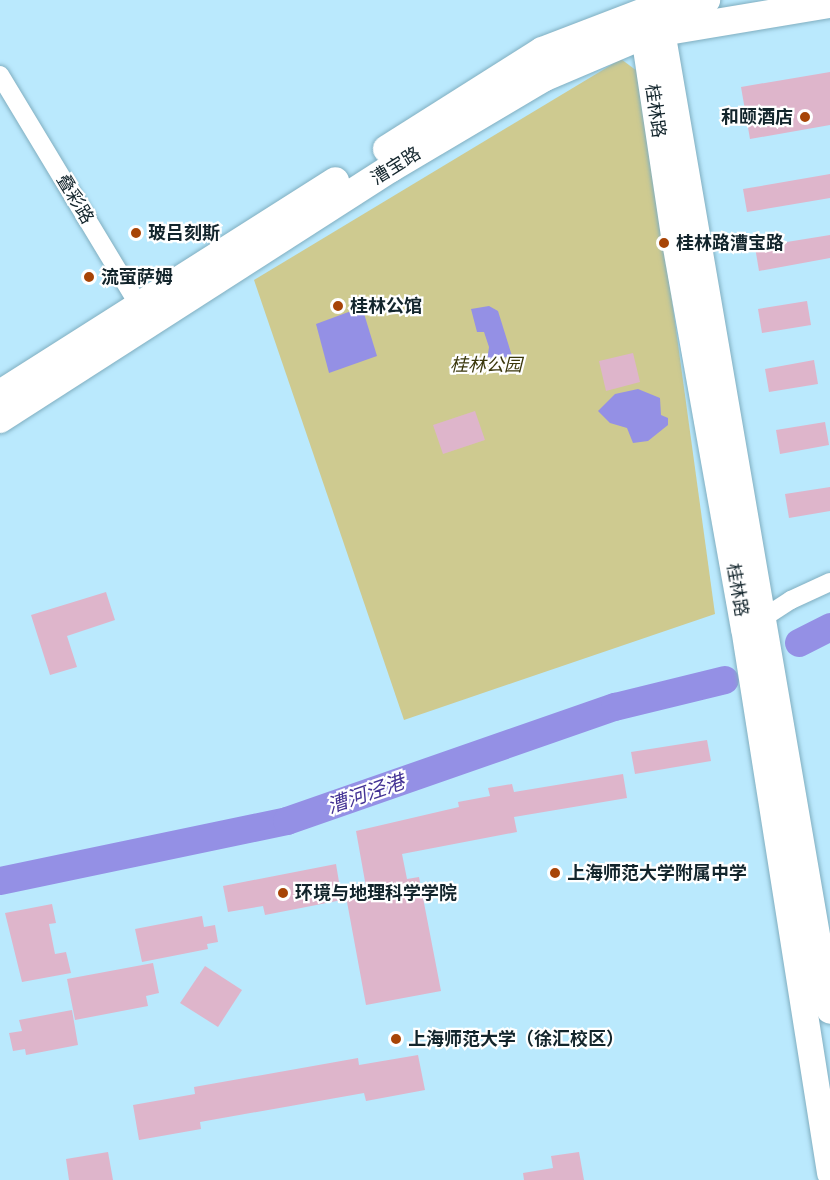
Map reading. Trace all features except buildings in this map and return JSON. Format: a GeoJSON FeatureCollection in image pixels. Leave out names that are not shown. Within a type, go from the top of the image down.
{"type":"FeatureCollection","features":[{"type":"Feature","properties":{"kind":"main road","name":"漕宝路"},"geometry":{"type":"LineString","coordinates":[[0,419],[144,314],[542,51],[652,19],[706,0]]}},
{"type":"Feature","properties":{"kind":"main road","name":"漕宝路"},"geometry":{"type":"LineString","coordinates":[[652,19],[830,4]]}},
{"type":"Feature","properties":{"kind":"main road","name":"桂林路"},"geometry":{"type":"LineString","coordinates":[[652,19],[675,242],[754,624],[830,1011]]}},
{"type":"Feature","properties":{"kind":"main road","name":"漕宝路"},"geometry":{"type":"LineString","coordinates":[[0,394],[144,314]]}},
{"type":"Feature","properties":{"kind":"main road","name":"桂林路"},"geometry":{"type":"LineString","coordinates":[[754,624],[830,1173]]}},
{"type":"Feature","properties":{"kind":"street","name":"叠彩路"},"geometry":{"type":"LineString","coordinates":[[0,75],[144,314]]}},
{"type":"Feature","properties":{"kind":"street"},"geometry":{"type":"LineString","coordinates":[[754,624],[791,600],[830,582]]}},
{"type":"Feature","properties":{"kind":"green space","name":"桂林公园"},"geometry":{"type":"Polygon","coordinates":[[[621,59],[641,74],[715,614],[404,720],[254,280],[621,59]]]}},
{"type":"Feature","properties":{"kind":"shaded area"},"geometry":{"type":"Polygon","coordinates":[[[489,306],[498,311],[512,356],[487,361],[489,347],[484,332],[477,332],[471,309],[489,306]]]}},
{"type":"Feature","properties":{"kind":"shaded area"},"geometry":{"type":"Polygon","coordinates":[[[362,307],[377,356],[329,373],[316,324],[362,307]]]}},
{"type":"Feature","properties":{"kind":"shaded area"},"geometry":{"type":"Polygon","coordinates":[[[638,389],[660,398],[661,415],[668,418],[668,425],[648,441],[633,443],[627,428],[610,423],[598,411],[615,394],[638,389]]]}},
{"type":"Feature","properties":{"kind":"waterway","name":"漕河泾港"},"geometry":{"type":"LineString","coordinates":[[799,643],[830,627]]}},
{"type":"Feature","properties":{"kind":"waterway","name":"漕河泾港"},"geometry":{"type":"LineString","coordinates":[[0,881],[287,821],[615,707],[725,680]]}},
{"type":"Feature","properties":{"kind":"place","name":"和颐酒店"},"geometry":{"type":"Point","coordinates":[805,117]}},
{"type":"Feature","properties":{"kind":"place","name":"玻吕刻斯"},"geometry":{"type":"Point","coordinates":[136,233]}},
{"type":"Feature","properties":{"kind":"place","name":"桂林路漕宝路"},"geometry":{"type":"Point","coordinates":[664,243]}},
{"type":"Feature","properties":{"kind":"place","name":"流萤萨姆"},"geometry":{"type":"Point","coordinates":[89,277]}},
{"type":"Feature","properties":{"kind":"place","name":"桂林公馆"},"geometry":{"type":"Point","coordinates":[338,306]}},
{"type":"Feature","properties":{"kind":"place","name":"上海师范大学附属中学"},"geometry":{"type":"Point","coordinates":[555,873]}},
{"type":"Feature","properties":{"kind":"place","name":"环境与地理科学学院"},"geometry":{"type":"Point","coordinates":[283,893]}},
{"type":"Feature","properties":{"kind":"place","name":"上海师范大学（徐汇校区）"},"geometry":{"type":"Point","coordinates":[396,1039]}}]}
